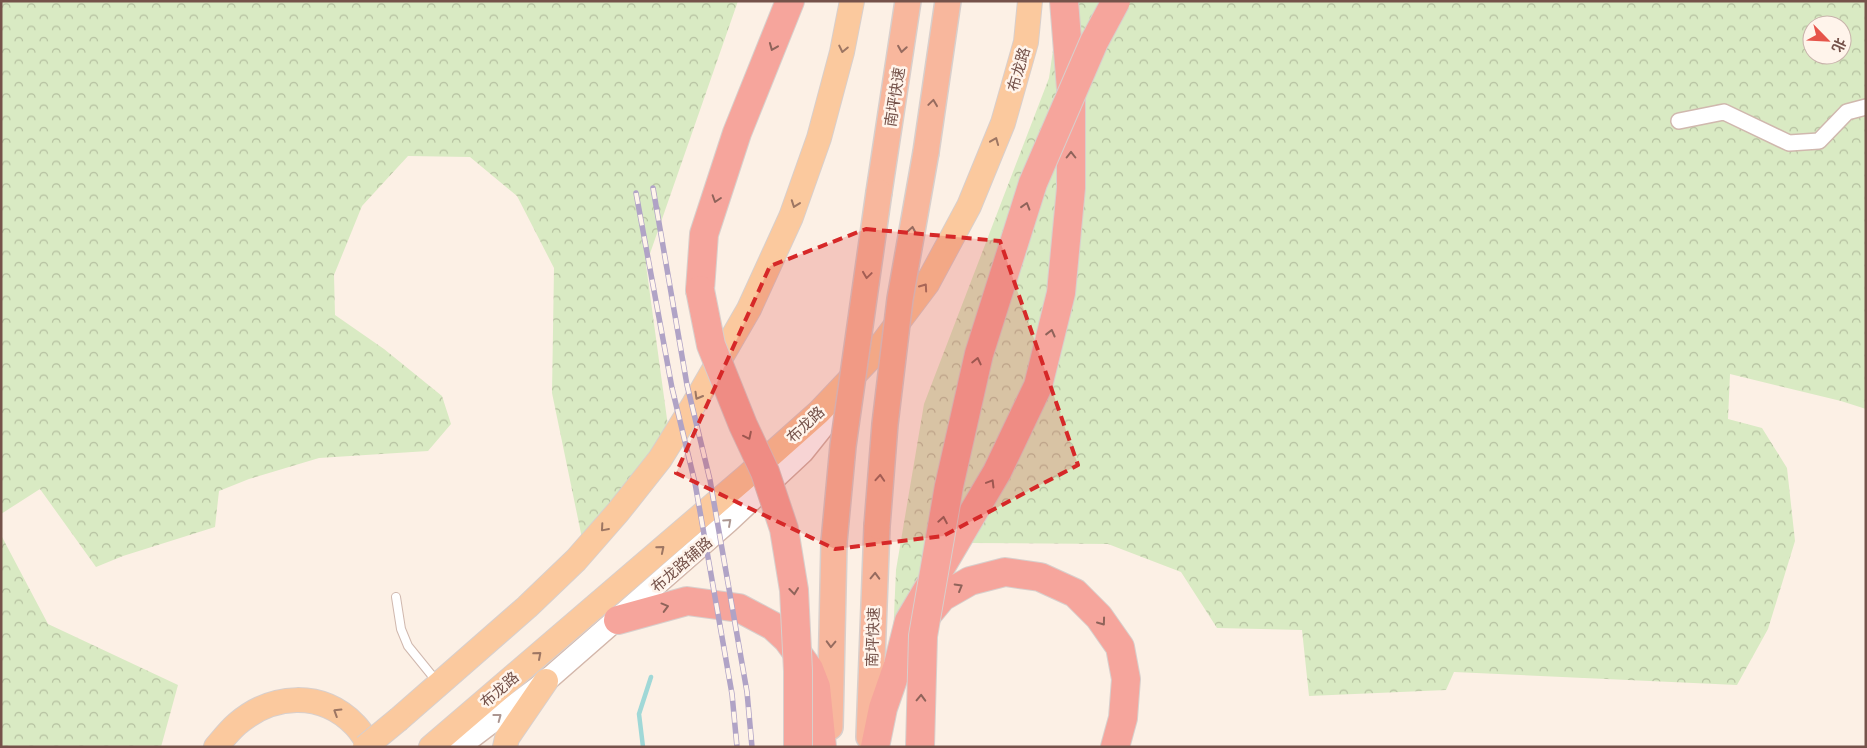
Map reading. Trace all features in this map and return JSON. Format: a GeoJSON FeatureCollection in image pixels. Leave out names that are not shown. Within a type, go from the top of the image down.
{"type":"FeatureCollection","features":[{"type":"Feature","properties":{"kind":"highway"},"geometry":{"type":"LineString","coordinates":[[790,1],[737,134],[704,234],[700,290],[711,345],[743,425],[765,472],[784,529],[794,590],[798,671],[798,747]]}},
{"type":"Feature","properties":{"kind":"highway","name":"南坪快速"},"geometry":{"type":"LineString","coordinates":[[830,747],[834,542],[843,446],[908,1]]}},
{"type":"Feature","properties":{"kind":"highway","name":"南坪快速"},"geometry":{"type":"LineString","coordinates":[[868,747],[877,526],[885,424],[900,298],[926,152],[948,1]]}},
{"type":"Feature","properties":{"kind":"highway"},"geometry":{"type":"LineString","coordinates":[[875,747],[883,708],[898,665],[909,622],[998,472],[1038,386],[1062,293],[1071,188],[1071,88],[1064,1]]}},
{"type":"Feature","properties":{"kind":"highway"},"geometry":{"type":"LineString","coordinates":[[920,747],[923,636],[949,486],[979,354],[1033,184],[1094,42],[1116,1]]}},
{"type":"Feature","properties":{"kind":"highway"},"geometry":{"type":"LineString","coordinates":[[898,665],[919,624],[942,597],[970,581],[1005,572],[1040,577],[1076,593],[1099,617],[1120,647],[1126,679],[1123,718],[1115,747]]}},
{"type":"Feature","properties":{"kind":"highway"},"geometry":{"type":"LineString","coordinates":[[618,620],[687,601],[739,608],[774,626],[787,639],[809,669],[816,687],[822,747]]}},
{"type":"Feature","properties":{"kind":"main road"},"geometry":{"type":"LineString","coordinates":[[365,747],[527,607],[576,560],[618,512],[660,459],[694,404],[748,308],[791,217],[819,138],[842,52],[852,1]]}},
{"type":"Feature","properties":{"kind":"main road","name":"布龙路"},"geometry":{"type":"LineString","coordinates":[[433,745],[746,477],[819,412],[875,353],[927,284],[969,206],[1003,123],[1026,42],[1030,1]]}},
{"type":"Feature","properties":{"kind":"main road","name":"布龙路辅路"},"geometry":{"type":"LineString","coordinates":[[459,747],[546,681],[618,620],[803,452],[831,417],[875,353]]}},
{"type":"Feature","properties":{"kind":"main road"},"geometry":{"type":"LineString","coordinates":[[504,747],[507,738],[546,681]]}},
{"type":"Feature","properties":{"kind":"main road"},"geometry":{"type":"LineString","coordinates":[[216,747],[237,724],[258,710],[276,702],[310,700],[339,712],[355,725],[371,747]]}},
{"type":"Feature","properties":{"kind":"street"},"geometry":{"type":"LineString","coordinates":[[1679,121],[1724,112],[1789,143],[1819,141],[1847,112],[1866,107]]}},
{"type":"Feature","properties":{"kind":"lane"},"geometry":{"type":"LineString","coordinates":[[396,597],[401,629],[408,646],[439,684]]}},
{"type":"Feature","properties":{"kind":"highlighted area"},"geometry":{"type":"Polygon","coordinates":[[[866,229],[1000,241],[1078,465],[943,536],[835,549],[676,473],[770,266],[866,229]]]}},
{"type":"Feature","properties":{"kind":"green space"},"geometry":{"type":"Polygon","coordinates":[[[1,1],[738,1],[646,265],[670,441],[583,543],[552,393],[554,268],[517,196],[470,157],[408,156],[362,206],[334,275],[335,315],[384,349],[442,396],[451,424],[428,451],[319,458],[249,479],[219,491],[215,527],[123,556],[96,567],[40,489],[1,514],[1,1]]]}},
{"type":"Feature","properties":{"kind":"green space"},"geometry":{"type":"Polygon","coordinates":[[[1060,1],[1866,1],[1866,409],[1841,401],[1730,374],[1728,419],[1762,428],[1787,468],[1795,541],[1768,629],[1737,685],[1454,672],[1446,690],[1309,696],[1302,630],[1217,628],[1181,572],[1108,544],[971,543],[893,638],[896,570],[924,404],[1049,78],[1060,1]]]}},
{"type":"Feature","properties":{"kind":"green space"},"geometry":{"type":"Polygon","coordinates":[[[1,535],[48,624],[178,685],[161,747],[1,747],[1,535]]]}},
{"type":"Feature","properties":{"kind":"waterway"},"geometry":{"type":"LineString","coordinates":[[643,747],[639,714],[651,677]]}},
{"type":"Feature","properties":{"kind":"railway"},"geometry":{"type":"LineString","coordinates":[[653,188],[687,385],[710,480],[747,692],[752,747]]}},
{"type":"Feature","properties":{"kind":"railway"},"geometry":{"type":"LineString","coordinates":[[636,193],[672,388],[695,483],[732,694],[737,747]]}}]}
